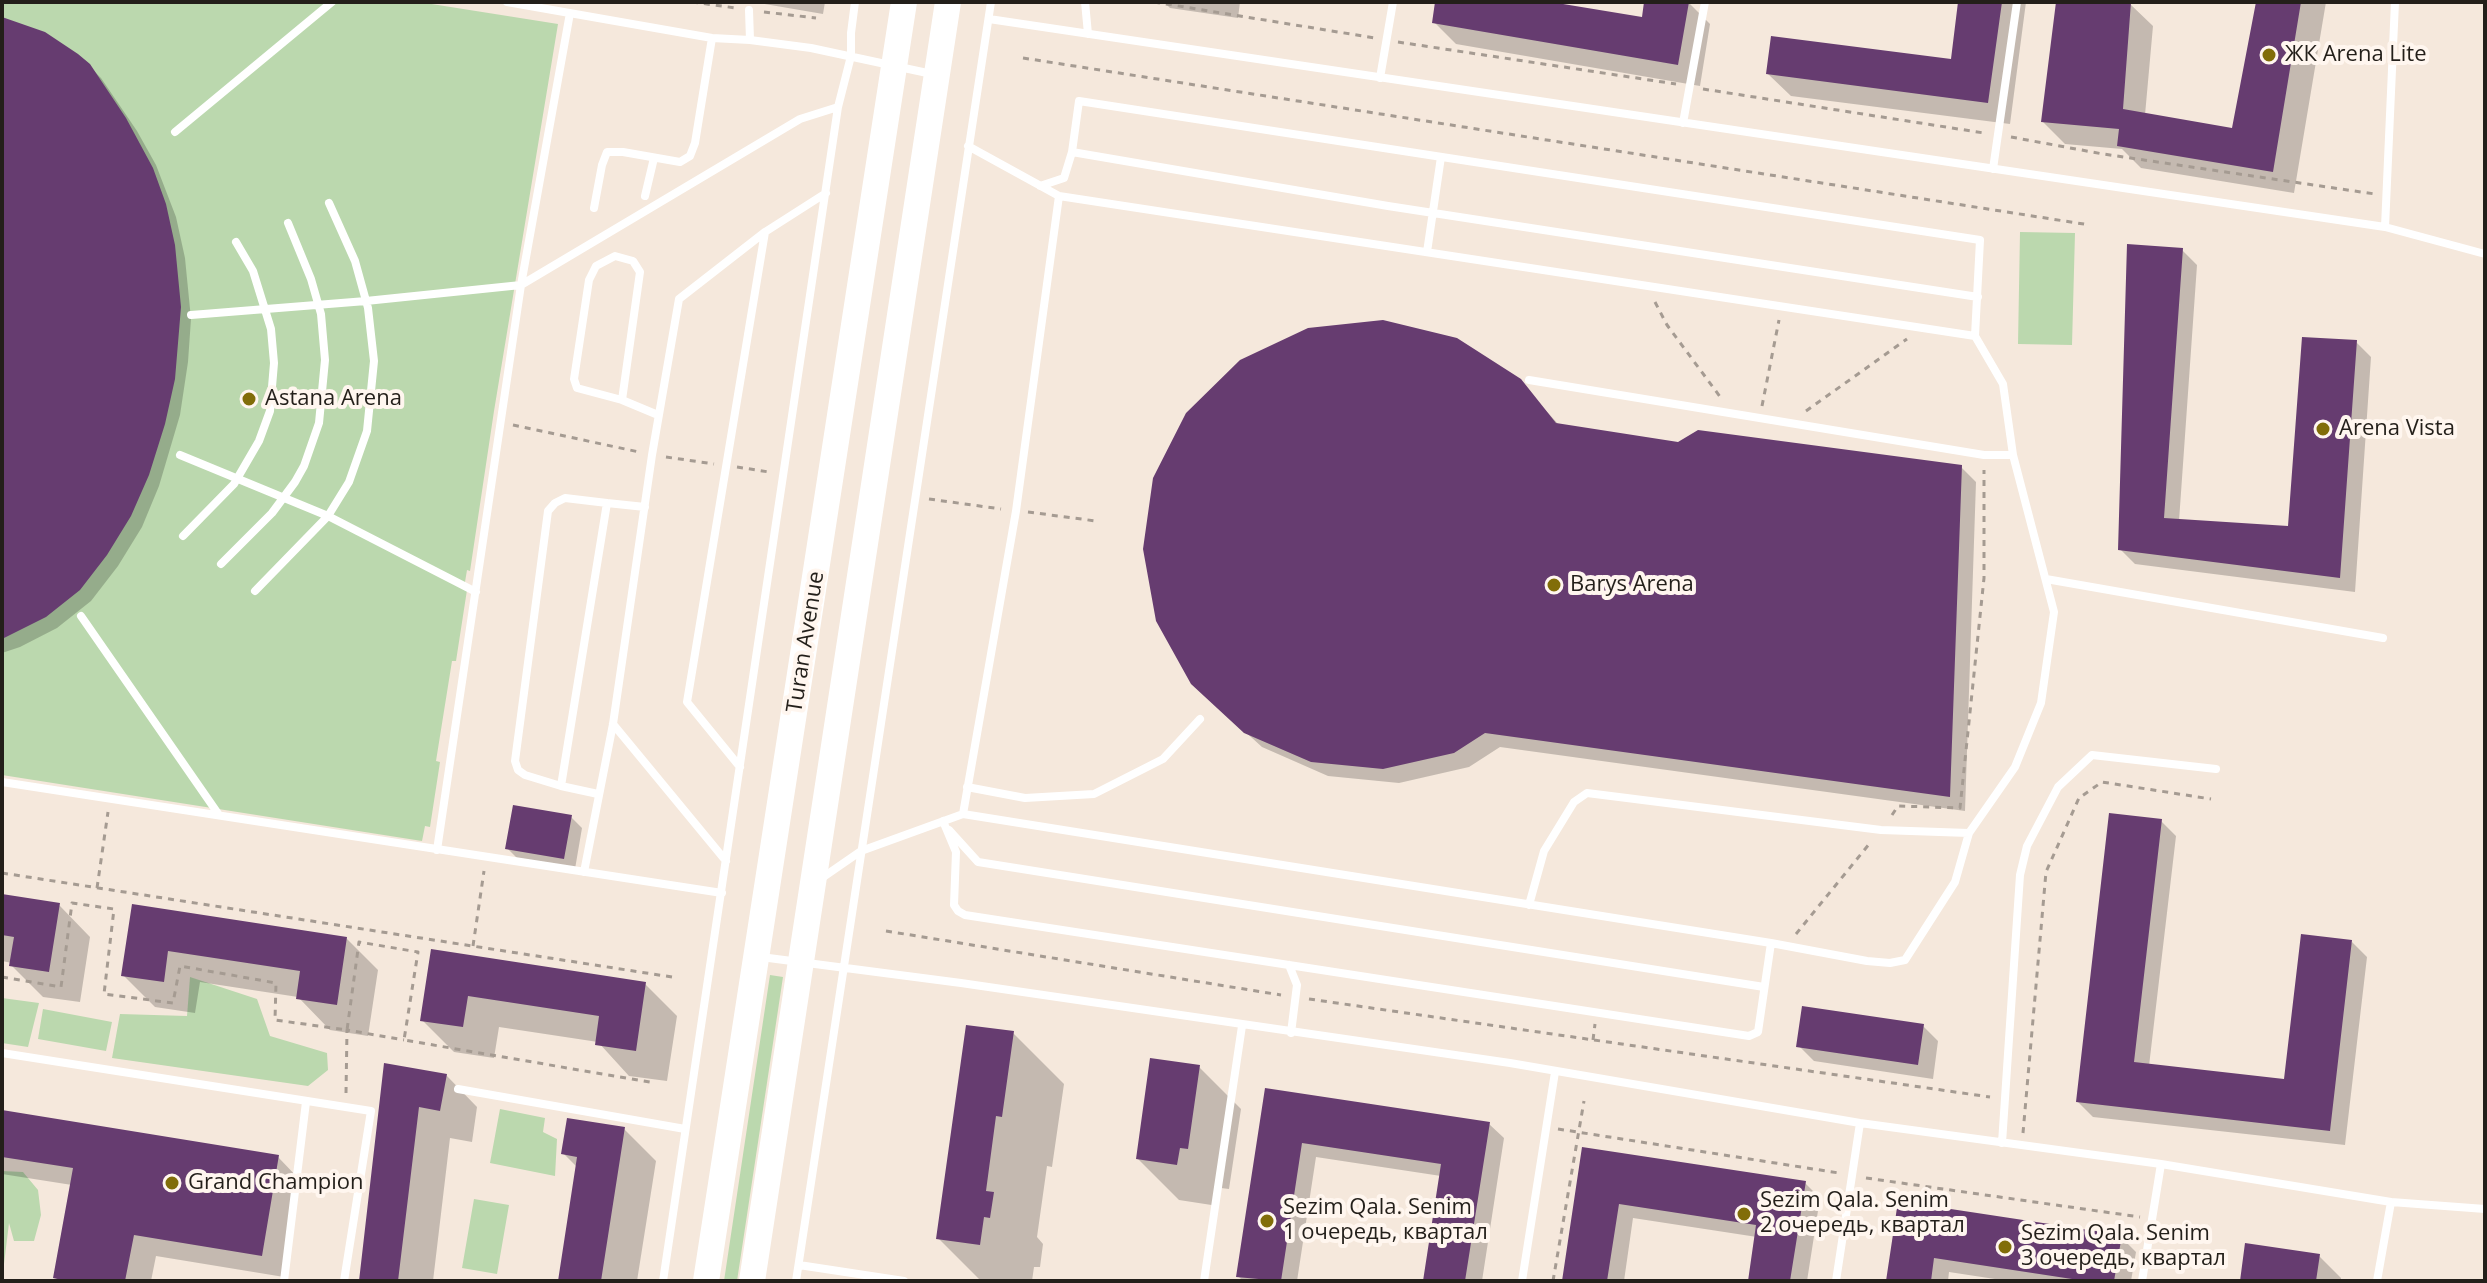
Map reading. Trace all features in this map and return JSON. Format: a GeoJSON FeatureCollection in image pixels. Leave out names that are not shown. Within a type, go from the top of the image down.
{"type":"FeatureCollection","features":[{"type":"Feature","properties":{"kind":"main road","name":"Turan Avenue"},"geometry":{"type":"LineString","coordinates":[[706,1281],[904,2]]}},
{"type":"Feature","properties":{"kind":"main road","name":"Turan Avenue"},"geometry":{"type":"LineString","coordinates":[[752,1281],[948,2]]}},
{"type":"Feature","properties":{"kind":"lane"},"geometry":{"type":"LineString","coordinates":[[175,132],[332,2]]}},
{"type":"Feature","properties":{"kind":"lane"},"geometry":{"type":"LineString","coordinates":[[507,2],[712,38],[811,48],[937,75]]}},
{"type":"Feature","properties":{"kind":"lane"},"geometry":{"type":"LineString","coordinates":[[663,1281],[838,107],[851,56],[855,2]]}},
{"type":"Feature","properties":{"kind":"lane"},"geometry":{"type":"LineString","coordinates":[[796,1281],[991,2]]}},
{"type":"Feature","properties":{"kind":"lane"},"geometry":{"type":"LineString","coordinates":[[1085,2],[1088,34]]}},
{"type":"Feature","properties":{"kind":"lane"},"geometry":{"type":"LineString","coordinates":[[1380,78],[1393,2]]}},
{"type":"Feature","properties":{"kind":"lane"},"geometry":{"type":"LineString","coordinates":[[1683,123],[1705,2]]}},
{"type":"Feature","properties":{"kind":"lane"},"geometry":{"type":"LineString","coordinates":[[1993,169],[2017,2]]}},
{"type":"Feature","properties":{"kind":"lane"},"geometry":{"type":"LineString","coordinates":[[2385,227],[2395,2]]}},
{"type":"Feature","properties":{"kind":"lane"},"geometry":{"type":"LineString","coordinates":[[749,10],[750,40]]}},
{"type":"Feature","properties":{"kind":"lane"},"geometry":{"type":"LineString","coordinates":[[437,850],[521,285],[570,13]]}},
{"type":"Feature","properties":{"kind":"lane"},"geometry":{"type":"LineString","coordinates":[[989,19],[2385,227],[2485,254]]}},
{"type":"Feature","properties":{"kind":"lane"},"geometry":{"type":"LineString","coordinates":[[594,208],[607,152],[680,162],[690,156],[695,143],[712,38]]}},
{"type":"Feature","properties":{"kind":"lane"},"geometry":{"type":"LineString","coordinates":[[814,884],[861,851],[944,824],[963,814],[1890,963],[1905,960],[1955,882],[1969,833],[2015,767],[2041,703],[2054,612],[2013,455],[2003,384],[1975,336],[1980,240],[1079,101],[1072,152],[1064,178],[1040,186]]}},
{"type":"Feature","properties":{"kind":"lane"},"geometry":{"type":"LineString","coordinates":[[191,315],[521,285],[800,119],[838,107]]}},
{"type":"Feature","properties":{"kind":"lane"},"geometry":{"type":"LineString","coordinates":[[968,146],[1059,196],[1975,336]]}},
{"type":"Feature","properties":{"kind":"lane"},"geometry":{"type":"LineString","coordinates":[[1072,152],[1434,213],[1978,297]]}},
{"type":"Feature","properties":{"kind":"lane"},"geometry":{"type":"LineString","coordinates":[[1427,252],[1441,157]]}},
{"type":"Feature","properties":{"kind":"lane"},"geometry":{"type":"LineString","coordinates":[[645,196],[654,158]]}},
{"type":"Feature","properties":{"kind":"lane"},"geometry":{"type":"LineString","coordinates":[[584,872],[613,724],[658,415],[679,299],[765,232],[826,193]]}},
{"type":"Feature","properties":{"kind":"lane"},"geometry":{"type":"LineString","coordinates":[[963,814],[1016,511],[1059,196]]}},
{"type":"Feature","properties":{"kind":"lane"},"geometry":{"type":"LineString","coordinates":[[255,591],[328,516],[349,482],[367,431],[374,361],[363,283],[329,203]]}},
{"type":"Feature","properties":{"kind":"lane"},"geometry":{"type":"LineString","coordinates":[[221,564],[284,497],[304,466],[319,423],[325,360],[318,305],[288,223]]}},
{"type":"Feature","properties":{"kind":"lane"},"geometry":{"type":"LineString","coordinates":[[740,767],[687,702],[765,232]]}},
{"type":"Feature","properties":{"kind":"lane"},"geometry":{"type":"LineString","coordinates":[[183,536],[238,478],[259,441],[270,411],[274,363],[267,309],[252,269],[236,242]]}},
{"type":"Feature","properties":{"kind":"lane"},"geometry":{"type":"LineString","coordinates":[[622,400],[640,272],[633,261],[615,256],[596,266],[589,280],[574,379],[577,388],[622,400],[658,415]]}},
{"type":"Feature","properties":{"kind":"lane"},"geometry":{"type":"LineString","coordinates":[[1529,380],[1984,455],[2013,455]]}},
{"type":"Feature","properties":{"kind":"lane"},"geometry":{"type":"LineString","coordinates":[[180,455],[328,516],[476,592]]}},
{"type":"Feature","properties":{"kind":"lane"},"geometry":{"type":"LineString","coordinates":[[598,794],[525,775],[518,770],[515,761],[548,511],[565,498],[645,507]]}},
{"type":"Feature","properties":{"kind":"lane"},"geometry":{"type":"LineString","coordinates":[[561,786],[607,503]]}},
{"type":"Feature","properties":{"kind":"lane"},"geometry":{"type":"LineString","coordinates":[[2046,579],[2383,638]]}},
{"type":"Feature","properties":{"kind":"lane"},"geometry":{"type":"LineString","coordinates":[[81,616],[219,815]]}},
{"type":"Feature","properties":{"kind":"lane"},"geometry":{"type":"LineString","coordinates":[[967,787],[1025,798],[1094,794],[1163,759],[1200,719]]}},
{"type":"Feature","properties":{"kind":"lane"},"geometry":{"type":"LineString","coordinates":[[613,724],[726,861]]}},
{"type":"Feature","properties":{"kind":"lane"},"geometry":{"type":"LineString","coordinates":[[2002,1143],[2020,875],[2027,846],[2058,787],[2092,755],[2216,769]]}},
{"type":"Feature","properties":{"kind":"lane"},"geometry":{"type":"LineString","coordinates":[[2,782],[722,893]]}},
{"type":"Feature","properties":{"kind":"lane"},"geometry":{"type":"LineString","coordinates":[[1529,905],[1544,851],[1574,802],[1587,793],[1881,830],[1969,833]]}},
{"type":"Feature","properties":{"kind":"lane"},"geometry":{"type":"LineString","coordinates":[[944,824],[956,852],[954,905],[965,915],[1749,1036],[1758,1032],[1771,943]]}},
{"type":"Feature","properties":{"kind":"lane"},"geometry":{"type":"LineString","coordinates":[[944,824],[978,862],[1764,987]]}},
{"type":"Feature","properties":{"kind":"lane"},"geometry":{"type":"LineString","coordinates":[[757,957],[977,985],[1510,1063],[1860,1123],[2161,1164],[2391,1202],[2485,1209]]}},
{"type":"Feature","properties":{"kind":"lane"},"geometry":{"type":"LineString","coordinates":[[1289,965],[1296,979],[1291,1033]]}},
{"type":"Feature","properties":{"kind":"lane"},"geometry":{"type":"LineString","coordinates":[[1204,1281],[1242,1026]]}},
{"type":"Feature","properties":{"kind":"lane"},"geometry":{"type":"LineString","coordinates":[[2,1053],[371,1111],[344,1281]]}},
{"type":"Feature","properties":{"kind":"lane"},"geometry":{"type":"LineString","coordinates":[[1522,1281],[1555,1072]]}},
{"type":"Feature","properties":{"kind":"lane"},"geometry":{"type":"LineString","coordinates":[[458,1089],[685,1129]]}},
{"type":"Feature","properties":{"kind":"lane"},"geometry":{"type":"LineString","coordinates":[[284,1281],[306,1102]]}},
{"type":"Feature","properties":{"kind":"lane"},"geometry":{"type":"LineString","coordinates":[[1836,1281],[1860,1123]]}},
{"type":"Feature","properties":{"kind":"lane"},"geometry":{"type":"LineString","coordinates":[[2142,1281],[2161,1164]]}},
{"type":"Feature","properties":{"kind":"lane"},"geometry":{"type":"LineString","coordinates":[[2377,1281],[2391,1202]]}},
{"type":"Feature","properties":{"kind":"lane"},"geometry":{"type":"LineString","coordinates":[[799,1265],[900,1281]]}},
{"type":"Feature","properties":{"kind":"path"},"geometry":{"type":"LineString","coordinates":[[1154,2],[2103,154],[2387,196]]}},
{"type":"Feature","properties":{"kind":"path"},"geometry":{"type":"LineString","coordinates":[[1023,58],[2090,225]]}},
{"type":"Feature","properties":{"kind":"path"},"geometry":{"type":"LineString","coordinates":[[1647,286],[1667,325],[1733,414]]}},
{"type":"Feature","properties":{"kind":"path"},"geometry":{"type":"LineString","coordinates":[[1759,418],[1782,306]]}},
{"type":"Feature","properties":{"kind":"path"},"geometry":{"type":"LineString","coordinates":[[1789,423],[1922,328]]}},
{"type":"Feature","properties":{"kind":"path"},"geometry":{"type":"LineString","coordinates":[[502,423],[652,455],[784,474]]}},
{"type":"Feature","properties":{"kind":"path"},"geometry":{"type":"LineString","coordinates":[[1786,946],[1898,806],[1960,808],[1984,578],[1984,455]]}},
{"type":"Feature","properties":{"kind":"path"},"geometry":{"type":"LineString","coordinates":[[2022,1145],[2046,872],[2079,798],[2102,782],[2211,799]]}},
{"type":"Feature","properties":{"kind":"path"},"geometry":{"type":"LineString","coordinates":[[97,888],[110,799]]}},
{"type":"Feature","properties":{"kind":"path"},"geometry":{"type":"LineString","coordinates":[[473,946],[486,857]]}},
{"type":"Feature","properties":{"kind":"path"},"geometry":{"type":"LineString","coordinates":[[2,873],[672,977]]}},
{"type":"Feature","properties":{"kind":"path"},"geometry":{"type":"LineString","coordinates":[[2,977],[61,987],[72,903],[114,909],[104,994],[173,1003],[180,966],[276,983],[275,1020],[655,1083]]}},
{"type":"Feature","properties":{"kind":"path"},"geometry":{"type":"LineString","coordinates":[[886,931],[1296,997],[2025,1102]]}},
{"type":"Feature","properties":{"kind":"path"},"geometry":{"type":"LineString","coordinates":[[345,1106],[347,1030],[359,942],[418,952],[404,1040]]}},
{"type":"Feature","properties":{"kind":"path"},"geometry":{"type":"LineString","coordinates":[[1553,1281],[1584,1101]]}},
{"type":"Feature","properties":{"kind":"green space","name":"Astana Arena"},"geometry":{"type":"Polygon","coordinates":[[[2,2],[419,2],[558,24],[470,571],[467,570],[464,588],[467,590],[456,661],[452,661],[436,761],[440,762],[430,827],[425,826],[422,841],[2,775],[2,2]]]}},
{"type":"Feature","properties":{"kind":"green space"},"geometry":{"type":"Polygon","coordinates":[[[2020,232],[2075,233],[2072,345],[2018,344],[2020,232]]]}},
{"type":"Feature","properties":{"kind":"green space"},"geometry":{"type":"Polygon","coordinates":[[[770,975],[783,977],[737,1281],[724,1281],[770,975]]]}},
{"type":"Feature","properties":{"kind":"green space"},"geometry":{"type":"Polygon","coordinates":[[[190,977],[257,999],[270,1036],[327,1053],[328,1070],[308,1086],[112,1058],[120,1014],[187,1016],[190,977]]]}},
{"type":"Feature","properties":{"kind":"green space"},"geometry":{"type":"Polygon","coordinates":[[[2,998],[39,1003],[28,1047],[2,1043],[2,998]]]}},
{"type":"Feature","properties":{"kind":"green space"},"geometry":{"type":"Polygon","coordinates":[[[43,1009],[112,1022],[106,1051],[38,1039],[43,1009]]]}},
{"type":"Feature","properties":{"kind":"green space"},"geometry":{"type":"Polygon","coordinates":[[[500,1109],[545,1118],[543,1132],[557,1139],[555,1176],[490,1163],[500,1109]]]}},
{"type":"Feature","properties":{"kind":"green space"},"geometry":{"type":"Polygon","coordinates":[[[2,1171],[23,1172],[38,1190],[41,1215],[34,1241],[14,1241],[9,1223],[4,1264],[2,1171]]]}},
{"type":"Feature","properties":{"kind":"green space"},"geometry":{"type":"Polygon","coordinates":[[[474,1199],[509,1205],[497,1274],[462,1268],[474,1199]]]}},
{"type":"Feature","properties":{"kind":"building"},"geometry":{"type":"Polygon","coordinates":[[[1435,2],[1551,2],[1642,17],[1644,2],[1689,2],[1678,65],[1432,23],[1435,2]]]}},
{"type":"Feature","properties":{"kind":"building"},"geometry":{"type":"Polygon","coordinates":[[[1958,2],[2002,2],[1988,103],[1766,74],[1771,36],[1951,59],[1958,2]]]}},
{"type":"Feature","properties":{"kind":"building"},"geometry":{"type":"Polygon","coordinates":[[[2056,2],[2131,2],[2123,109],[2232,128],[2256,2],[2301,2],[2273,172],[2117,146],[2119,129],[2041,122],[2056,2]]]}},
{"type":"Feature","properties":{"kind":"building"},"geometry":{"type":"Polygon","coordinates":[[[2,17],[45,32],[78,54],[90,64],[126,118],[153,168],[166,204],[175,245],[181,307],[175,379],[165,424],[149,475],[131,516],[80,590],[46,617],[2,639],[2,17]]]}},
{"type":"Feature","properties":{"kind":"building","name":"Arena Vista"},"geometry":{"type":"Polygon","coordinates":[[[2127,244],[2183,248],[2164,518],[2288,526],[2302,337],[2357,340],[2340,578],[2118,550],[2127,244]]]}},
{"type":"Feature","properties":{"kind":"building","name":"Barys Arena"},"geometry":{"type":"Polygon","coordinates":[[[1383,320],[1457,338],[1521,379],[1556,423],[1678,442],[1698,430],[1962,465],[1950,797],[1485,733],[1454,753],[1383,769],[1311,762],[1244,733],[1191,684],[1156,621],[1143,549],[1153,478],[1186,413],[1240,360],[1308,328],[1383,320]]]}},
{"type":"Feature","properties":{"kind":"building"},"geometry":{"type":"Polygon","coordinates":[[[513,805],[572,815],[564,859],[505,849],[513,805]]]}},
{"type":"Feature","properties":{"kind":"building"},"geometry":{"type":"Polygon","coordinates":[[[2109,813],[2162,819],[2134,1062],[2284,1079],[2301,934],[2352,940],[2330,1131],[2076,1102],[2109,813]]]}},
{"type":"Feature","properties":{"kind":"building"},"geometry":{"type":"Polygon","coordinates":[[[2,894],[60,903],[49,972],[9,966],[14,937],[2,935],[2,894]]]}},
{"type":"Feature","properties":{"kind":"building"},"geometry":{"type":"Polygon","coordinates":[[[132,904],[347,937],[337,1005],[296,999],[300,971],[168,951],[164,982],[121,976],[132,904]]]}},
{"type":"Feature","properties":{"kind":"building"},"geometry":{"type":"Polygon","coordinates":[[[431,949],[646,982],[636,1051],[595,1045],[599,1016],[468,996],[463,1027],[420,1021],[431,949]]]}},
{"type":"Feature","properties":{"kind":"building"},"geometry":{"type":"Polygon","coordinates":[[[1802,1006],[1924,1024],[1918,1065],[1796,1047],[1802,1006]]]}},
{"type":"Feature","properties":{"kind":"building"},"geometry":{"type":"Polygon","coordinates":[[[966,1025],[1014,1031],[1002,1117],[996,1116],[986,1191],[994,1192],[990,1218],[984,1217],[980,1245],[936,1239],[966,1025]]]}},
{"type":"Feature","properties":{"kind":"building"},"geometry":{"type":"Polygon","coordinates":[[[1150,1058],[1200,1065],[1188,1149],[1180,1148],[1177,1165],[1136,1159],[1150,1058]]]}},
{"type":"Feature","properties":{"kind":"building"},"geometry":{"type":"Polygon","coordinates":[[[384,1063],[447,1074],[440,1111],[419,1107],[398,1281],[359,1281],[384,1063]]]}},
{"type":"Feature","properties":{"kind":"building","name":"Sezim Qala. Senim 1 очередь, квартал"},"geometry":{"type":"Polygon","coordinates":[[[1265,1088],[1490,1122],[1465,1281],[1423,1281],[1441,1164],[1302,1143],[1281,1281],[1236,1277],[1265,1088]]]}},
{"type":"Feature","properties":{"kind":"building","name":"Grand Champion"},"geometry":{"type":"Polygon","coordinates":[[[2,1110],[279,1155],[262,1256],[134,1235],[125,1281],[67,1281],[53,1278],[73,1168],[2,1157],[2,1110]]]}},
{"type":"Feature","properties":{"kind":"building"},"geometry":{"type":"Polygon","coordinates":[[[567,1118],[625,1127],[601,1281],[558,1281],[577,1157],[561,1154],[567,1118]]]}},
{"type":"Feature","properties":{"kind":"building","name":"Sezim Qala. Senim 2 очередь, квартал"},"geometry":{"type":"Polygon","coordinates":[[[1582,1147],[1806,1181],[1790,1281],[1748,1281],[1756,1225],[1619,1204],[1607,1281],[1562,1281],[1582,1147]]]}},
{"type":"Feature","properties":{"kind":"building","name":"Sezim Qala. Senim 3 очередь, квартал"},"geometry":{"type":"Polygon","coordinates":[[[1898,1201],[2122,1235],[2114,1281],[2072,1281],[1934,1258],[1931,1281],[1886,1281],[1898,1201]]]}},
{"type":"Feature","properties":{"kind":"building"},"geometry":{"type":"Polygon","coordinates":[[[2245,1243],[2320,1254],[2316,1281],[2240,1281],[2245,1243]]]}},
{"type":"Feature","properties":{"kind":"place","name":"ЖК Arena Lite"},"geometry":{"type":"Point","coordinates":[2269,55]}},
{"type":"Feature","properties":{"kind":"place","name":"Astana Arena"},"geometry":{"type":"Point","coordinates":[249,399]}},
{"type":"Feature","properties":{"kind":"place","name":"Arena Vista"},"geometry":{"type":"Point","coordinates":[2323,429]}},
{"type":"Feature","properties":{"kind":"place","name":"Barys Arena"},"geometry":{"type":"Point","coordinates":[1554,585]}},
{"type":"Feature","properties":{"kind":"place","name":"Grand Champion"},"geometry":{"type":"Point","coordinates":[172,1183]}},
{"type":"Feature","properties":{"kind":"place","name":"Sezim Qala. Senim 2 очередь, квартал"},"geometry":{"type":"Point","coordinates":[1744,1214]}},
{"type":"Feature","properties":{"kind":"place","name":"Sezim Qala. Senim 1 очередь, квартал"},"geometry":{"type":"Point","coordinates":[1267,1221]}},
{"type":"Feature","properties":{"kind":"place","name":"Sezim Qala. Senim 3 очередь, квартал"},"geometry":{"type":"Point","coordinates":[2005,1247]}}]}
